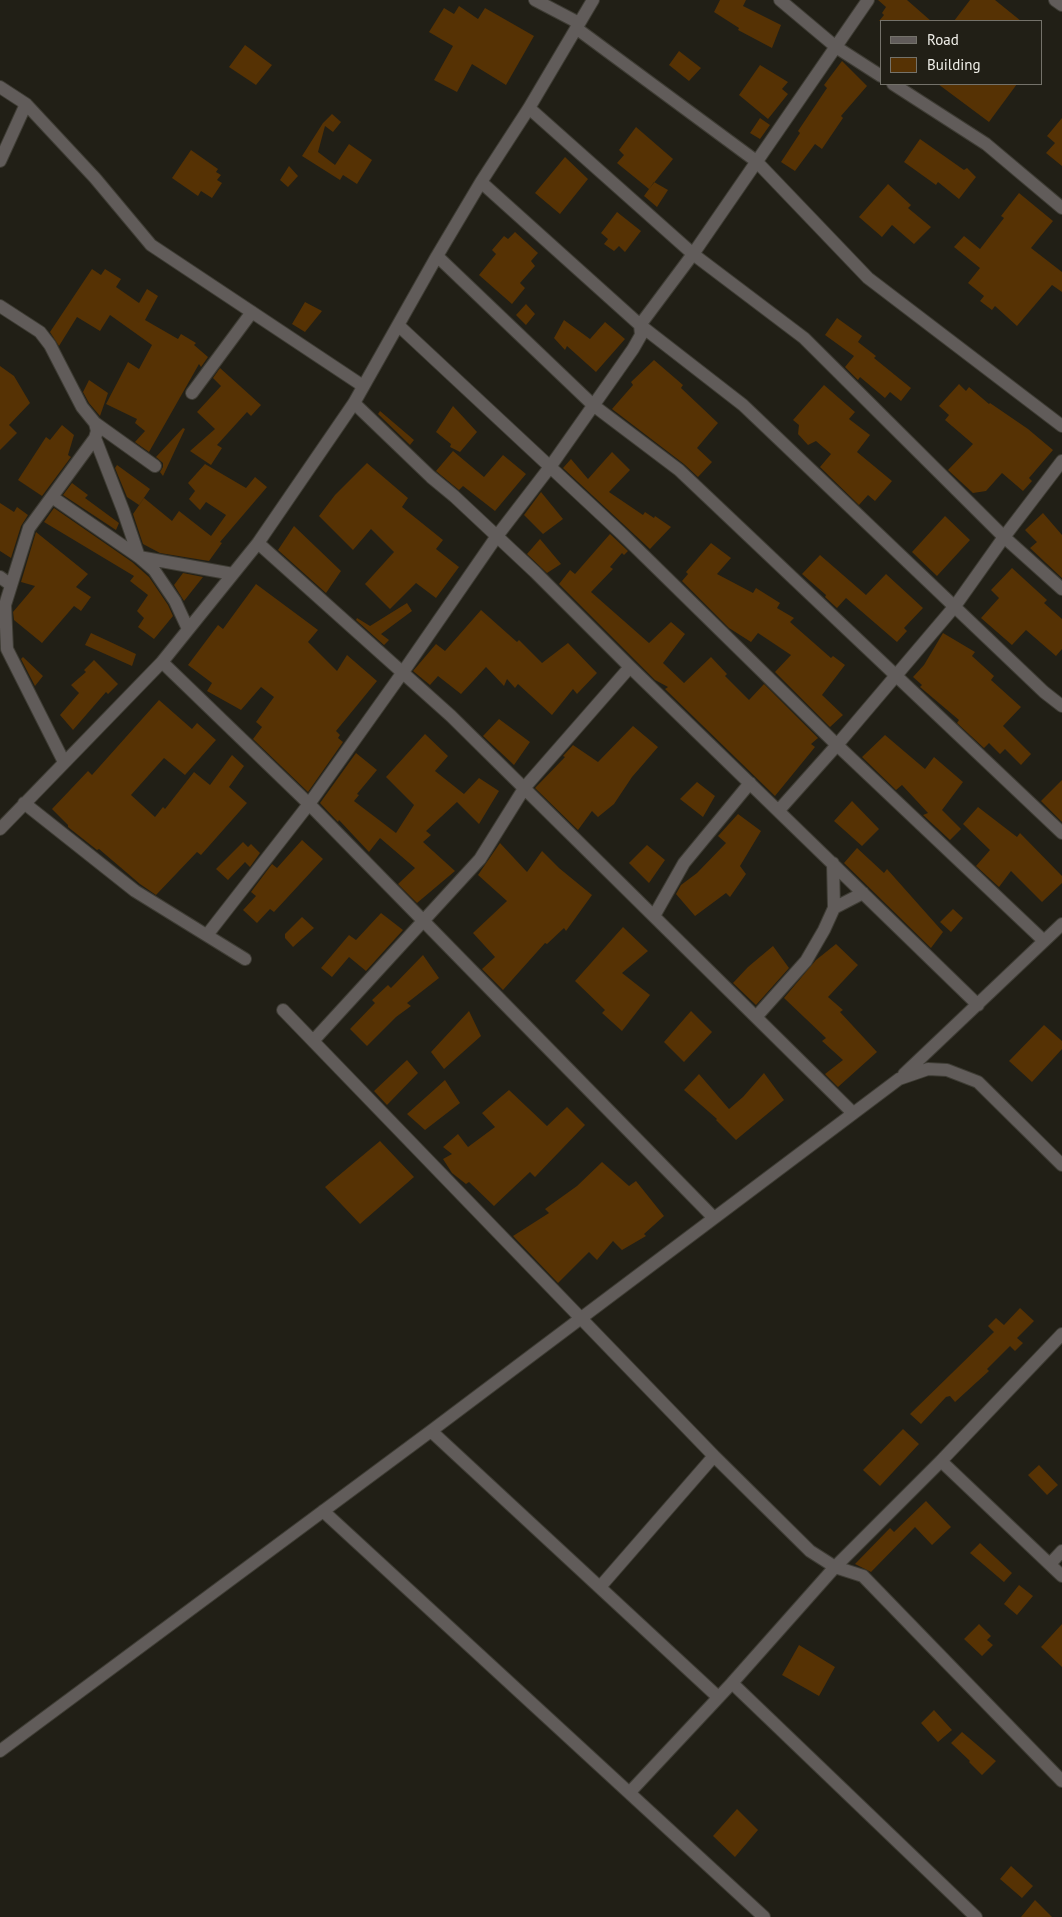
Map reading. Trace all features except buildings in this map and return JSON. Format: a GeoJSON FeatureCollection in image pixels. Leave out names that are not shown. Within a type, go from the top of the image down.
{"type":"FeatureCollection","features":[{"type":"Feature","properties":{"kind":"street"},"geometry":{"type":"LineString","coordinates":[[534,0],[577,26],[756,161],[868,278],[1062,426]]}},
{"type":"Feature","properties":{"kind":"street"},"geometry":{"type":"LineString","coordinates":[[0,829],[162,662],[258,543],[354,403],[437,256],[481,182],[529,108],[593,0]]}},
{"type":"Feature","properties":{"kind":"street"},"geometry":{"type":"LineString","coordinates":[[780,0],[836,47],[880,75]]}},
{"type":"Feature","properties":{"kind":"street"},"geometry":{"type":"LineString","coordinates":[[207,935],[310,804],[497,536],[550,467],[634,349],[641,334],[640,325],[692,254],[868,0]]}},
{"type":"Feature","properties":{"kind":"street"},"geometry":{"type":"LineString","coordinates":[[1054,0],[1062,6]]}},
{"type":"Feature","properties":{"kind":"street"},"geometry":{"type":"LineString","coordinates":[[895,85],[986,144],[1062,208]]}},
{"type":"Feature","properties":{"kind":"street"},"geometry":{"type":"LineString","coordinates":[[0,86],[26,104],[95,178],[151,245],[364,386]]}},
{"type":"Feature","properties":{"kind":"street"},"geometry":{"type":"LineString","coordinates":[[0,161],[26,104]]}},
{"type":"Feature","properties":{"kind":"street"},"geometry":{"type":"LineString","coordinates":[[529,108],[692,254],[804,338],[1004,537],[1062,589]]}},
{"type":"Feature","properties":{"kind":"street"},"geometry":{"type":"LineString","coordinates":[[481,182],[640,325],[742,405],[1044,692],[1062,706]]}},
{"type":"Feature","properties":{"kind":"street"},"geometry":{"type":"LineString","coordinates":[[437,256],[593,405],[679,470],[1062,833]]}},
{"type":"Feature","properties":{"kind":"street"},"geometry":{"type":"LineString","coordinates":[[0,306],[40,332],[50,345],[82,407],[95,423],[155,466]]}},
{"type":"Feature","properties":{"kind":"street"},"geometry":{"type":"LineString","coordinates":[[192,393],[252,312]]}},
{"type":"Feature","properties":{"kind":"street"},"geometry":{"type":"LineString","coordinates":[[398,326],[621,533],[837,745],[1044,941]]}},
{"type":"Feature","properties":{"kind":"street"},"geometry":{"type":"LineString","coordinates":[[354,403],[431,477],[497,536],[978,1005]]}},
{"type":"Feature","properties":{"kind":"street"},"geometry":{"type":"LineString","coordinates":[[64,762],[7,649],[5,581],[29,528],[95,438],[97,431],[95,423]]}},
{"type":"Feature","properties":{"kind":"street"},"geometry":{"type":"LineString","coordinates":[[95,438],[139,557]]}},
{"type":"Feature","properties":{"kind":"street"},"geometry":{"type":"LineString","coordinates":[[779,810],[955,606],[1004,537],[1062,461]]}},
{"type":"Feature","properties":{"kind":"street"},"geometry":{"type":"LineString","coordinates":[[52,496],[139,557],[154,570],[175,600],[188,629]]}},
{"type":"Feature","properties":{"kind":"street"},"geometry":{"type":"LineString","coordinates":[[258,543],[403,672],[525,787],[852,1113]]}},
{"type":"Feature","properties":{"kind":"street"},"geometry":{"type":"LineString","coordinates":[[139,557],[233,574]]}},
{"type":"Feature","properties":{"kind":"street"},"geometry":{"type":"LineString","coordinates":[[162,662],[310,804],[714,1218]]}},
{"type":"Feature","properties":{"kind":"street"},"geometry":{"type":"LineString","coordinates":[[313,1041],[480,859],[525,787],[630,667]]}},
{"type":"Feature","properties":{"kind":"street"},"geometry":{"type":"LineString","coordinates":[[654,916],[684,863],[750,783]]}},
{"type":"Feature","properties":{"kind":"street"},"geometry":{"type":"LineString","coordinates":[[24,803],[135,892],[245,959]]}},
{"type":"Feature","properties":{"kind":"street"},"geometry":{"type":"LineString","coordinates":[[756,1017],[806,961],[824,930],[834,908],[832,863]]}},
{"type":"Feature","properties":{"kind":"street"},"geometry":{"type":"LineString","coordinates":[[834,908],[864,893]]}},
{"type":"Feature","properties":{"kind":"street"},"geometry":{"type":"LineString","coordinates":[[0,1751],[324,1511],[899,1079],[1062,924]]}},
{"type":"Feature","properties":{"kind":"street"},"geometry":{"type":"LineString","coordinates":[[283,1010],[580,1319],[810,1551],[835,1567],[863,1576],[1062,1780]]}},
{"type":"Feature","properties":{"kind":"street"},"geometry":{"type":"LineString","coordinates":[[899,1079],[928,1069],[947,1070],[978,1082],[1062,1165]]}},
{"type":"Feature","properties":{"kind":"street"},"geometry":{"type":"LineString","coordinates":[[630,1792],[732,1683],[835,1567],[941,1461],[1062,1334]]}},
{"type":"Feature","properties":{"kind":"street"},"geometry":{"type":"LineString","coordinates":[[431,1431],[718,1698]]}},
{"type":"Feature","properties":{"kind":"street"},"geometry":{"type":"LineString","coordinates":[[600,1587],[714,1456]]}},
{"type":"Feature","properties":{"kind":"street"},"geometry":{"type":"LineString","coordinates":[[941,1461],[1062,1576]]}},
{"type":"Feature","properties":{"kind":"street"},"geometry":{"type":"LineString","coordinates":[[324,1511],[764,1917]]}},
{"type":"Feature","properties":{"kind":"street"},"geometry":{"type":"LineString","coordinates":[[1050,1564],[1062,1551]]}},
{"type":"Feature","properties":{"kind":"street"},"geometry":{"type":"LineString","coordinates":[[732,1683],[976,1917]]}}]}
